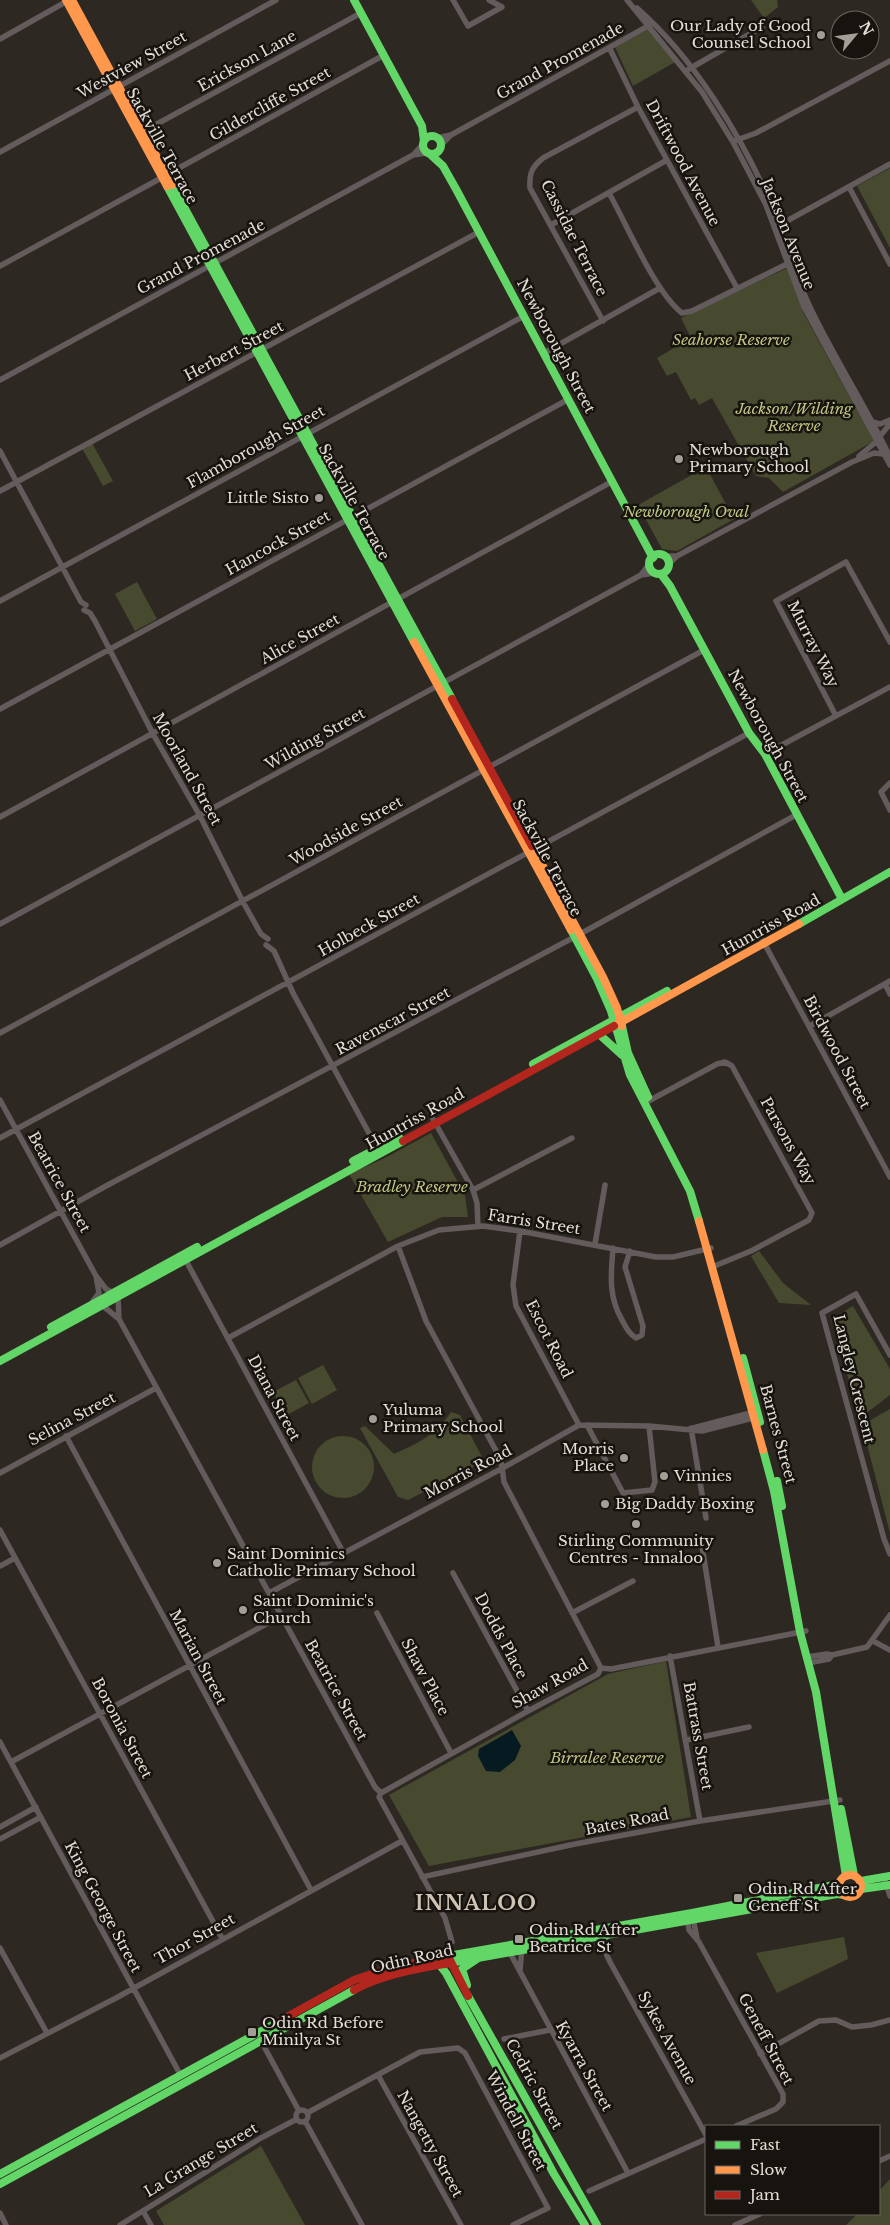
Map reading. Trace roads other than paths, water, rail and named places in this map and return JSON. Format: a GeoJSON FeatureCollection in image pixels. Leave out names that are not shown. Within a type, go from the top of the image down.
{"type":"FeatureCollection","features":[{"type":"Feature","properties":{"kind":"main road","name":"Sackville Terrace"},"geometry":{"type":"LineString","coordinates":[[69,0],[577,936],[617,1022]]}},
{"type":"Feature","properties":{"kind":"main road","name":"Newborough Street"},"geometry":{"type":"LineString","coordinates":[[354,0],[422,126],[438,142],[443,166],[644,539],[663,570],[749,733],[765,754],[842,898]]}},
{"type":"Feature","properties":{"kind":"main road","name":"Sackville Terrace"},"geometry":{"type":"LineString","coordinates":[[117,88],[144,131],[166,176]]}},
{"type":"Feature","properties":{"kind":"main road","name":"Newborough Street"},"geometry":{"type":"LineString","coordinates":[[422,126],[424,142],[429,154],[443,166]]}},
{"type":"Feature","properties":{"kind":"main road"},"geometry":{"type":"LineString","coordinates":[[424,142],[438,142]]}},
{"type":"Feature","properties":{"kind":"main road"},"geometry":{"type":"LineString","coordinates":[[429,154],[438,142]]}},
{"type":"Feature","properties":{"kind":"main road","name":"Newborough Street"},"geometry":{"type":"LineString","coordinates":[[656,558],[663,570]]}},
{"type":"Feature","properties":{"kind":"main road","name":"Huntriss Road"},"geometry":{"type":"LineString","coordinates":[[0,1355],[84,1309],[116,1295],[763,941],[835,905],[842,898],[890,872]]}},
{"type":"Feature","properties":{"kind":"main road","name":"Huntriss Road"},"geometry":{"type":"LineString","coordinates":[[184,1258],[385,1144],[434,1121],[600,1035],[617,1022]]}},
{"type":"Feature","properties":{"kind":"main road","name":"Barnes Street"},"geometry":{"type":"LineString","coordinates":[[617,1022],[623,1056],[686,1180],[714,1266],[774,1491],[854,1875]]}},
{"type":"Feature","properties":{"kind":"main road","name":"Barnes Street"},"geometry":{"type":"LineString","coordinates":[[617,1022],[647,1102]]}},
{"type":"Feature","properties":{"kind":"main road"},"geometry":{"type":"LineString","coordinates":[[600,1035],[623,1056]]}},
{"type":"Feature","properties":{"kind":"main road","name":"Huntriss Road"},"geometry":{"type":"LineString","coordinates":[[0,1361],[103,1306],[116,1295]]}},
{"type":"Feature","properties":{"kind":"main road","name":"Barnes Street"},"geometry":{"type":"LineString","coordinates":[[837,1800],[846,1876]]}},
{"type":"Feature","properties":{"kind":"main road"},"geometry":{"type":"LineString","coordinates":[[845,1895],[840,1891],[839,1884],[846,1876],[854,1875],[861,1885]]}},
{"type":"Feature","properties":{"kind":"main road","name":"Odin Road"},"geometry":{"type":"LineString","coordinates":[[449,1960],[477,1959],[522,1947],[602,1932],[837,1894],[855,1896],[861,1885],[888,1881]]}},
{"type":"Feature","properties":{"kind":"main road","name":"Odin Road"},"geometry":{"type":"LineString","coordinates":[[690,1918],[839,1884]]}},
{"type":"Feature","properties":{"kind":"main road","name":"Odin Road"},"geometry":{"type":"LineString","coordinates":[[0,2174],[362,1977],[389,1968],[509,1950]]}},
{"type":"Feature","properties":{"kind":"main road"},"geometry":{"type":"LineString","coordinates":[[477,1959],[462,1969],[464,1980],[477,2010]]}},
{"type":"Feature","properties":{"kind":"main road","name":"Cedric Street"},"geometry":{"type":"LineString","coordinates":[[449,1960],[597,2225]]}},
{"type":"Feature","properties":{"kind":"main road","name":"Odin Road"},"geometry":{"type":"LineString","coordinates":[[0,2184],[376,1979],[438,1962]]}},
{"type":"Feature","properties":{"kind":"main road","name":"Cedric Street"},"geometry":{"type":"LineString","coordinates":[[438,1962],[446,1973],[554,2174],[585,2225]]}},
{"type":"Feature","properties":{"kind":"street"},"geometry":{"type":"LineString","coordinates":[[0,39],[69,0]]}},
{"type":"Feature","properties":{"kind":"street","name":"Westview Street"},"geometry":{"type":"LineString","coordinates":[[0,152],[276,0]]}},
{"type":"Feature","properties":{"kind":"street"},"geometry":{"type":"LineString","coordinates":[[453,0],[468,26],[502,7],[489,0]]}},
{"type":"Feature","properties":{"kind":"street","name":"Jackson Avenue"},"geometry":{"type":"LineString","coordinates":[[628,0],[707,89],[737,144],[777,226],[804,307],[890,457]]}},
{"type":"Feature","properties":{"kind":"street","name":"Erickson Lane"},"geometry":{"type":"LineString","coordinates":[[144,131],[361,13]]}},
{"type":"Feature","properties":{"kind":"street","name":"Grand Promenade"},"geometry":{"type":"LineString","coordinates":[[438,142],[651,25]]}},
{"type":"Feature","properties":{"kind":"street"},"geometry":{"type":"LineString","coordinates":[[689,69],[762,27]]}},
{"type":"Feature","properties":{"kind":"street","name":"Driftwood Avenue"},"geometry":{"type":"LineString","coordinates":[[610,49],[638,107],[737,288]]}},
{"type":"Feature","properties":{"kind":"street","name":"Gildercliffe Street"},"geometry":{"type":"LineString","coordinates":[[0,266],[384,55]]}},
{"type":"Feature","properties":{"kind":"street"},"geometry":{"type":"LineString","coordinates":[[737,144],[890,60]]}},
{"type":"Feature","properties":{"kind":"street","name":"Cassidae Terrace"},"geometry":{"type":"LineString","coordinates":[[603,321],[530,188],[530,176],[532,167],[543,158],[638,107]]}},
{"type":"Feature","properties":{"kind":"street","name":"Grand Promenade"},"geometry":{"type":"LineString","coordinates":[[413,156],[424,142]]}},
{"type":"Feature","properties":{"kind":"street","name":"Grand Promenade"},"geometry":{"type":"LineString","coordinates":[[0,380],[413,156],[429,154]]}},
{"type":"Feature","properties":{"kind":"street"},"geometry":{"type":"LineString","coordinates":[[551,225],[667,160]]}},
{"type":"Feature","properties":{"kind":"street"},"geometry":{"type":"LineString","coordinates":[[777,226],[890,164]]}},
{"type":"Feature","properties":{"kind":"street"},"geometry":{"type":"LineString","coordinates":[[849,188],[890,264]]}},
{"type":"Feature","properties":{"kind":"street"},"geometry":{"type":"LineString","coordinates":[[609,193],[660,288],[672,305],[682,313],[692,311],[790,262]]}},
{"type":"Feature","properties":{"kind":"street","name":"Herbert Street"},"geometry":{"type":"LineString","coordinates":[[0,491],[479,232]]}},
{"type":"Feature","properties":{"kind":"street","name":"Jackson Avenue"},"geometry":{"type":"LineString","coordinates":[[790,262],[809,305],[872,422],[883,454],[890,465]]}},
{"type":"Feature","properties":{"kind":"street"},"geometry":{"type":"LineString","coordinates":[[544,354],[660,288]]}},
{"type":"Feature","properties":{"kind":"street","name":"Flamborough Street"},"geometry":{"type":"LineString","coordinates":[[0,601],[524,316]]}},
{"type":"Feature","properties":{"kind":"street","name":"Hancock Street"},"geometry":{"type":"LineString","coordinates":[[0,709],[569,399]]}},
{"type":"Feature","properties":{"kind":"street"},"geometry":{"type":"LineString","coordinates":[[872,422],[880,424],[890,420]]}},
{"type":"Feature","properties":{"kind":"street"},"geometry":{"type":"LineString","coordinates":[[852,462],[878,439],[890,424]]}},
{"type":"Feature","properties":{"kind":"street","name":"Moorland Street"},"geometry":{"type":"LineString","coordinates":[[0,451],[18,481],[81,602],[90,613],[153,734],[200,816],[243,902],[261,934],[274,951],[370,1135],[379,1143],[385,1144]]}},
{"type":"Feature","properties":{"kind":"street"},"geometry":{"type":"LineString","coordinates":[[663,570],[677,556],[852,462],[869,455],[883,454]]}},
{"type":"Feature","properties":{"kind":"street","name":"Alice Street"},"geometry":{"type":"LineString","coordinates":[[0,817],[613,481]]}},
{"type":"Feature","properties":{"kind":"street"},"geometry":{"type":"LineString","coordinates":[[656,558],[677,556]]}},
{"type":"Feature","properties":{"kind":"street","name":"Wilding Street"},"geometry":{"type":"LineString","coordinates":[[641,575],[656,558]]}},
{"type":"Feature","properties":{"kind":"street","name":"Murray Way"},"geometry":{"type":"LineString","coordinates":[[836,716],[776,601],[846,562],[890,642]]}},
{"type":"Feature","properties":{"kind":"street","name":"Wilding Street"},"geometry":{"type":"LineString","coordinates":[[0,924],[641,575],[663,570]]}},
{"type":"Feature","properties":{"kind":"street","name":"Woodside Street"},"geometry":{"type":"LineString","coordinates":[[0,1033],[704,650]]}},
{"type":"Feature","properties":{"kind":"street"},"geometry":{"type":"LineString","coordinates":[[765,754],[890,687]]}},
{"type":"Feature","properties":{"kind":"street","name":"Holbeck Street"},"geometry":{"type":"LineString","coordinates":[[0,1138],[290,983],[749,733]]}},
{"type":"Feature","properties":{"kind":"street"},"geometry":{"type":"LineString","coordinates":[[890,783],[881,792],[890,810]]}},
{"type":"Feature","properties":{"kind":"street","name":"Ravenscar Street"},"geometry":{"type":"LineString","coordinates":[[0,1245],[577,936],[796,815]]}},
{"type":"Feature","properties":{"kind":"street","name":"Birdwood Street"},"geometry":{"type":"LineString","coordinates":[[763,941],[890,1176]]}},
{"type":"Feature","properties":{"kind":"street"},"geometry":{"type":"LineString","coordinates":[[810,1026],[887,982],[890,994]]}},
{"type":"Feature","properties":{"kind":"street","name":"Parsons Way"},"geometry":{"type":"LineString","coordinates":[[647,1102],[717,1064],[725,1062],[732,1066],[812,1213],[809,1220],[751,1250],[714,1266]]}},
{"type":"Feature","properties":{"kind":"street","name":"Beatrice Street"},"geometry":{"type":"LineString","coordinates":[[0,1100],[96,1276],[106,1289],[116,1295],[119,1318],[375,1787],[381,1793],[379,1797],[445,1918],[452,1942]]}},
{"type":"Feature","properties":{"kind":"street"},"geometry":{"type":"LineString","coordinates":[[434,1121],[474,1190],[477,1203],[478,1227]]}},
{"type":"Feature","properties":{"kind":"street"},"geometry":{"type":"LineString","coordinates":[[474,1190],[572,1138]]}},
{"type":"Feature","properties":{"kind":"street"},"geometry":{"type":"LineString","coordinates":[[596,1244],[605,1185]]}},
{"type":"Feature","properties":{"kind":"street","name":"Farris Street"},"geometry":{"type":"LineString","coordinates":[[228,1338],[398,1246],[439,1230],[478,1227],[520,1230],[656,1257],[673,1257],[709,1249]]}},
{"type":"Feature","properties":{"kind":"street","name":"Escot Road"},"geometry":{"type":"LineString","coordinates":[[520,1230],[513,1285],[516,1306],[579,1425]]}},
{"type":"Feature","properties":{"kind":"street"},"geometry":{"type":"LineString","coordinates":[[398,1246],[426,1321],[501,1460],[504,1482],[601,1668]]}},
{"type":"Feature","properties":{"kind":"street"},"geometry":{"type":"LineString","coordinates":[[613,1248],[610,1284],[614,1305],[630,1334],[636,1338],[642,1335],[643,1326],[625,1267],[630,1251]]}},
{"type":"Feature","properties":{"kind":"street","name":"Diana Street"},"geometry":{"type":"LineString","coordinates":[[184,1258],[343,1552]]}},
{"type":"Feature","properties":{"kind":"street"},"geometry":{"type":"LineString","coordinates":[[84,1309],[98,1297],[96,1276]]}},
{"type":"Feature","properties":{"kind":"street","name":"Langley Crescent"},"geometry":{"type":"LineString","coordinates":[[890,1356],[856,1294],[822,1313],[881,1530],[890,1554]]}},
{"type":"Feature","properties":{"kind":"street","name":"Beatrice Street"},"geometry":{"type":"LineString","coordinates":[[103,1306],[119,1318]]}},
{"type":"Feature","properties":{"kind":"street","name":"Selina Street"},"geometry":{"type":"LineString","coordinates":[[0,1473],[156,1388]]}},
{"type":"Feature","properties":{"kind":"street","name":"Morris Road"},"geometry":{"type":"LineString","coordinates":[[269,1593],[501,1469],[579,1425],[691,1428],[702,1431],[755,1414]]}},
{"type":"Feature","properties":{"kind":"street"},"geometry":{"type":"LineString","coordinates":[[587,1425],[623,1493],[652,1490],[655,1482],[650,1426]]}},
{"type":"Feature","properties":{"kind":"street"},"geometry":{"type":"LineString","coordinates":[[691,1428],[706,1518]]}},
{"type":"Feature","properties":{"kind":"street","name":"Marian Street"},"geometry":{"type":"LineString","coordinates":[[66,1436],[311,1890]]}},
{"type":"Feature","properties":{"kind":"street","name":"Boronia Street"},"geometry":{"type":"LineString","coordinates":[[0,1530],[222,1938]]}},
{"type":"Feature","properties":{"kind":"street"},"geometry":{"type":"LineString","coordinates":[[702,1546],[718,1647]]}},
{"type":"Feature","properties":{"kind":"street"},"geometry":{"type":"LineString","coordinates":[[0,1566],[15,1558]]}},
{"type":"Feature","properties":{"kind":"street","name":"Dodds Place"},"geometry":{"type":"LineString","coordinates":[[453,1573],[528,1711]]}},
{"type":"Feature","properties":{"kind":"street"},"geometry":{"type":"LineString","coordinates":[[572,1613],[634,1581]]}},
{"type":"Feature","properties":{"kind":"street","name":"Shaw Place"},"geometry":{"type":"LineString","coordinates":[[377,1613],[451,1753]]}},
{"type":"Feature","properties":{"kind":"street"},"geometry":{"type":"LineString","coordinates":[[810,1660],[829,1659],[832,1655],[858,1651],[867,1647],[890,1615]]}},
{"type":"Feature","properties":{"kind":"street"},"geometry":{"type":"LineString","coordinates":[[11,1762],[281,1616]]}},
{"type":"Feature","properties":{"kind":"street","name":"Shaw Road"},"geometry":{"type":"LineString","coordinates":[[381,1793],[598,1674],[601,1668],[611,1669],[803,1631]]}},
{"type":"Feature","properties":{"kind":"street"},"geometry":{"type":"LineString","coordinates":[[873,1641],[890,1650]]}},
{"type":"Feature","properties":{"kind":"street","name":"Battrass Street"},"geometry":{"type":"LineString","coordinates":[[670,1656],[687,1740],[700,1821]]}},
{"type":"Feature","properties":{"kind":"street"},"geometry":{"type":"LineString","coordinates":[[687,1740],[749,1727]]}},
{"type":"Feature","properties":{"kind":"street","name":"King George Street"},"geometry":{"type":"LineString","coordinates":[[0,1742],[185,2083]]}},
{"type":"Feature","properties":{"kind":"street","name":"Bates Road"},"geometry":{"type":"LineString","coordinates":[[422,1878],[575,1844],[700,1821],[837,1800]]}},
{"type":"Feature","properties":{"kind":"street"},"geometry":{"type":"LineString","coordinates":[[0,1827],[36,1807]]}},
{"type":"Feature","properties":{"kind":"street"},"geometry":{"type":"LineString","coordinates":[[0,1839],[41,1817]]}},
{"type":"Feature","properties":{"kind":"street","name":"Thor Street"},"geometry":{"type":"LineString","coordinates":[[0,2058],[133,1988],[402,1841]]}},
{"type":"Feature","properties":{"kind":"street"},"geometry":{"type":"LineString","coordinates":[[888,1881],[890,1896]]}},
{"type":"Feature","properties":{"kind":"street","name":"Geneff Street"},"geometry":{"type":"LineString","coordinates":[[690,1918],[699,1942],[782,2094],[783,2102],[776,2109],[738,2125]]}},
{"type":"Feature","properties":{"kind":"street","name":"Sykes Avenue"},"geometry":{"type":"LineString","coordinates":[[602,1932],[606,1953],[705,2132]]}},
{"type":"Feature","properties":{"kind":"street"},"geometry":{"type":"LineString","coordinates":[[520,1971],[522,1947]]}},
{"type":"Feature","properties":{"kind":"street"},"geometry":{"type":"LineString","coordinates":[[0,1948],[46,2033]]}},
{"type":"Feature","properties":{"kind":"street","name":"Kyarra Street"},"geometry":{"type":"LineString","coordinates":[[509,1950],[628,2173]]}},
{"type":"Feature","properties":{"kind":"street"},"geometry":{"type":"LineString","coordinates":[[760,2054],[819,2021],[836,2020],[852,2027],[890,2020]]}},
{"type":"Feature","properties":{"kind":"street"},"geometry":{"type":"LineString","coordinates":[[504,2039],[550,2030]]}},
{"type":"Feature","properties":{"kind":"street"},"geometry":{"type":"LineString","coordinates":[[256,2033],[299,2111],[297,2119],[305,2121],[362,2225]]}},
{"type":"Feature","properties":{"kind":"street","name":"Windell Street"},"geometry":{"type":"LineString","coordinates":[[378,2075],[420,2052],[458,2048],[465,2053],[548,2208],[513,2225]]}},
{"type":"Feature","properties":{"kind":"street"},"geometry":{"type":"LineString","coordinates":[[307,2113],[378,2075]]}},
{"type":"Feature","properties":{"kind":"street","name":"Nangetty Street"},"geometry":{"type":"LineString","coordinates":[[378,2075],[461,2225]]}},
{"type":"Feature","properties":{"kind":"street"},"geometry":{"type":"LineString","coordinates":[[299,2111],[303,2110],[307,2113]]}},
{"type":"Feature","properties":{"kind":"street"},"geometry":{"type":"LineString","coordinates":[[305,2121],[308,2118],[307,2113]]}},
{"type":"Feature","properties":{"kind":"street","name":"La Grange Street"},"geometry":{"type":"LineString","coordinates":[[120,2225],[262,2138],[297,2119]]}},
{"type":"Feature","properties":{"kind":"street"},"geometry":{"type":"LineString","coordinates":[[589,2191],[705,2139]]}},
{"type":"Feature","properties":{"kind":"street"},"geometry":{"type":"LineString","coordinates":[[142,2210],[151,2225]]}},
{"type":"Feature","properties":{"kind":"street"},"geometry":{"type":"LineString","coordinates":[[0,2213],[6,2225]]}},
{"type":"Feature","properties":{"kind":"street"},"geometry":{"type":"LineString","coordinates":[[735,2225],[758,2215]]}},
{"type":"Feature","properties":{"kind":"water"},"geometry":{"type":"Polygon","coordinates":[[[512,1730],[521,1746],[515,1760],[500,1772],[486,1771],[478,1756],[479,1749],[512,1730]]]}},
{"type":"Feature","properties":{"kind":"place","name":"Our Lady of Good Counsel School"},"geometry":{"type":"Point","coordinates":[821,35]}},
{"type":"Feature","properties":{"kind":"place","name":"Newborough Primary School"},"geometry":{"type":"Point","coordinates":[679,459]}},
{"type":"Feature","properties":{"kind":"place","name":"Little Sisto"},"geometry":{"type":"Point","coordinates":[319,498]}},
{"type":"Feature","properties":{"kind":"place","name":"Yuluma Primary School"},"geometry":{"type":"Point","coordinates":[373,1419]}},
{"type":"Feature","properties":{"kind":"place","name":"Morris Place"},"geometry":{"type":"Point","coordinates":[624,1458]}},
{"type":"Feature","properties":{"kind":"place","name":"Vinnies"},"geometry":{"type":"Point","coordinates":[664,1476]}},
{"type":"Feature","properties":{"kind":"place","name":"Big Daddy Boxing"},"geometry":{"type":"Point","coordinates":[605,1504]}},
{"type":"Feature","properties":{"kind":"place","name":"Stirling Community Centres - Innaloo"},"geometry":{"type":"Point","coordinates":[636,1524]}},
{"type":"Feature","properties":{"kind":"place","name":"Saint Dominics Catholic Primary School"},"geometry":{"type":"Point","coordinates":[217,1563]}},
{"type":"Feature","properties":{"kind":"place","name":"Saint Dominic's Church"},"geometry":{"type":"Point","coordinates":[243,1610]}},
{"type":"Feature","properties":{"kind":"place","name":"Odin Rd After Geneff St"},"geometry":{"type":"Point","coordinates":[738,1898]}},
{"type":"Feature","properties":{"kind":"place","name":"Odin Rd After Beatrice St"},"geometry":{"type":"Point","coordinates":[519,1939]}},
{"type":"Feature","properties":{"kind":"place","name":"Odin Rd Before Minilya St"},"geometry":{"type":"Point","coordinates":[252,2032]}},
{"type":"Feature","properties":{"kind":"district","name":"INNALOO"},"geometry":{"type":"Point","coordinates":[476,1903]}},
{"type":"Feature","properties":{"kind":"park label","name":"Seahorse Reserve"},"geometry":{"type":"Point","coordinates":[731,340]}},
{"type":"Feature","properties":{"kind":"park label","name":"Jackson/Wilding Reserve"},"geometry":{"type":"Point","coordinates":[794,418]}},
{"type":"Feature","properties":{"kind":"park label","name":"Newborough Oval"},"geometry":{"type":"Point","coordinates":[686,512]}},
{"type":"Feature","properties":{"kind":"park label","name":"Bradley Reserve"},"geometry":{"type":"Point","coordinates":[412,1187]}},
{"type":"Feature","properties":{"kind":"park label","name":"Birralee Reserve"},"geometry":{"type":"Point","coordinates":[607,1758]}}]}
